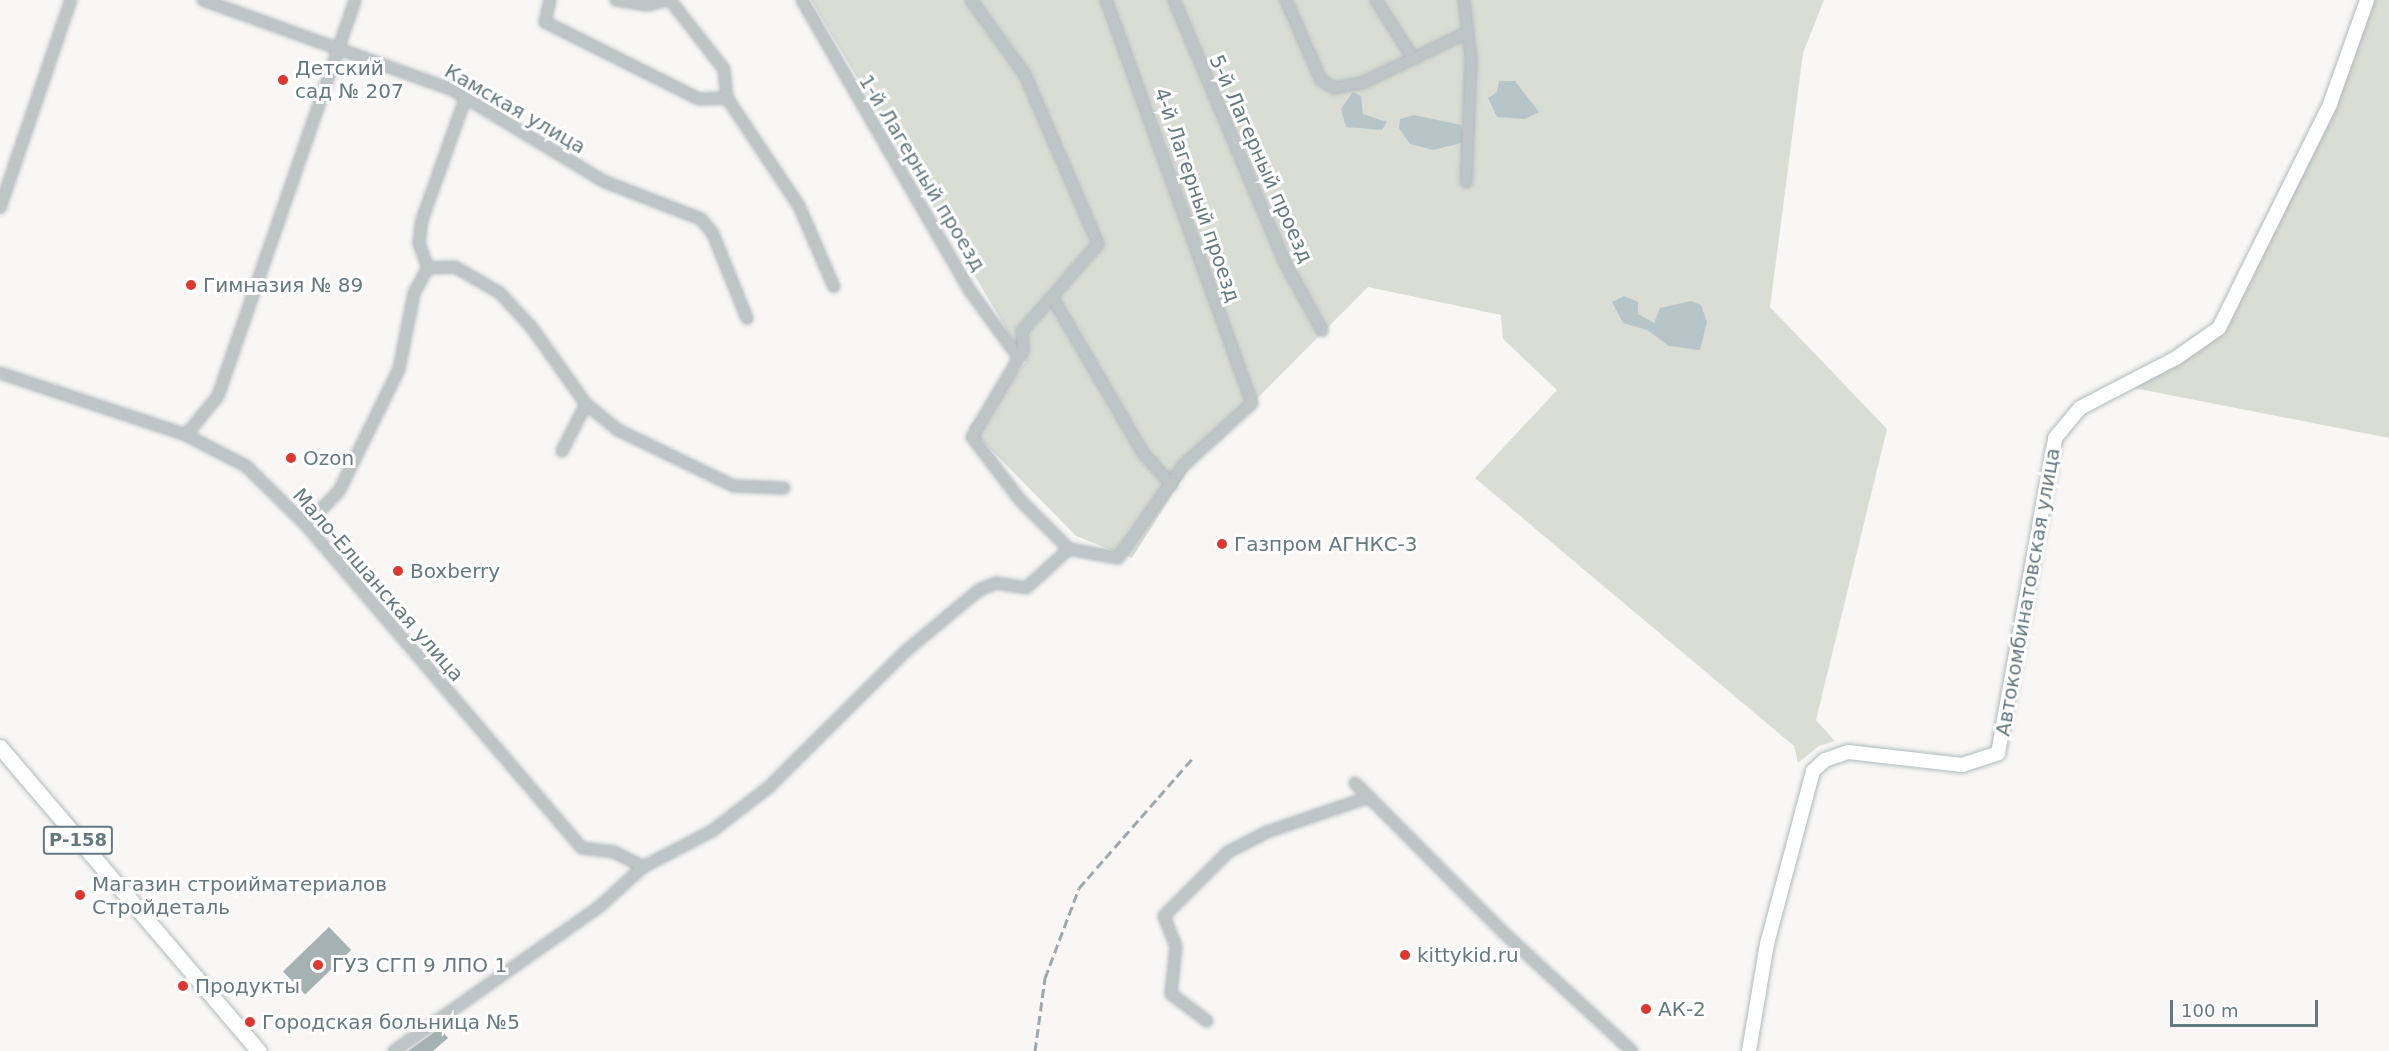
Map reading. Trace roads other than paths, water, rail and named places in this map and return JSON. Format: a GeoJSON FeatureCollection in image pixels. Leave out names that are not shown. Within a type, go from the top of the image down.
{"type":"FeatureCollection","features":[{"type":"Feature","properties":{"kind":"main road","name":"Р-158"},"geometry":{"type":"LineString","coordinates":[[0,747],[259,1051]]}},
{"type":"Feature","properties":{"kind":"street"},"geometry":{"type":"LineString","coordinates":[[0,208],[70,0]]}},
{"type":"Feature","properties":{"kind":"street","name":"Камская улица"},"geometry":{"type":"LineString","coordinates":[[203,0],[337,49],[402,69],[465,99],[603,181],[701,219],[713,234],[747,318]]}},
{"type":"Feature","properties":{"kind":"street"},"geometry":{"type":"LineString","coordinates":[[186,435],[218,396],[355,0]]}},
{"type":"Feature","properties":{"kind":"street"},"geometry":{"type":"LineString","coordinates":[[550,0],[545,22],[699,99],[727,98]]}},
{"type":"Feature","properties":{"kind":"street"},"geometry":{"type":"LineString","coordinates":[[616,0],[648,5],[668,0],[724,69],[727,98],[799,206],[834,287]]}},
{"type":"Feature","properties":{"kind":"street","name":"1-й Лагерный проезд"},"geometry":{"type":"LineString","coordinates":[[802,0],[970,291],[1019,358]]}},
{"type":"Feature","properties":{"kind":"street"},"geometry":{"type":"LineString","coordinates":[[971,0],[1024,75],[1098,244],[1022,331],[1019,358],[972,437],[1021,501],[1069,549],[1118,558],[1172,485],[1143,453],[1052,297]]}},
{"type":"Feature","properties":{"kind":"street","name":"4-й Лагерный проезд"},"geometry":{"type":"LineString","coordinates":[[1106,0],[1252,403],[1183,466],[1172,485]]}},
{"type":"Feature","properties":{"kind":"street","name":"5-й Лагерный проезд"},"geometry":{"type":"LineString","coordinates":[[1173,0],[1284,263],[1322,330]]}},
{"type":"Feature","properties":{"kind":"street"},"geometry":{"type":"LineString","coordinates":[[1286,0],[1321,80],[1334,88],[1362,83],[1468,32]]}},
{"type":"Feature","properties":{"kind":"street"},"geometry":{"type":"LineString","coordinates":[[1376,0],[1413,58]]}},
{"type":"Feature","properties":{"kind":"street"},"geometry":{"type":"LineString","coordinates":[[1464,0],[1471,60],[1466,182]]}},
{"type":"Feature","properties":{"kind":"street","name":"Автокомбинатовская улица"},"geometry":{"type":"LineString","coordinates":[[1751,1051],[1767,944],[1813,771],[1825,760],[1848,752],[1962,765],[1998,753],[2008,714],[2055,438],[2080,408],[2176,358],[2219,328],[2330,104],[2367,0]]}},
{"type":"Feature","properties":{"kind":"street"},"geometry":{"type":"LineString","coordinates":[[306,525],[339,491],[399,369],[414,293],[428,268],[419,243],[422,220],[465,99]]}},
{"type":"Feature","properties":{"kind":"street"},"geometry":{"type":"LineString","coordinates":[[428,268],[455,267],[500,293],[532,328],[586,404],[618,430],[734,486],[784,488]]}},
{"type":"Feature","properties":{"kind":"street","name":"Мало-Елшанская улица"},"geometry":{"type":"LineString","coordinates":[[0,373],[186,435],[246,466],[306,525],[582,848],[614,852],[643,867]]}},
{"type":"Feature","properties":{"kind":"street"},"geometry":{"type":"LineString","coordinates":[[562,451],[586,404]]}},
{"type":"Feature","properties":{"kind":"street"},"geometry":{"type":"LineString","coordinates":[[394,1051],[600,906],[643,867],[712,831],[770,787],[907,650],[979,590],[996,583],[1026,588],[1069,549]]}},
{"type":"Feature","properties":{"kind":"street"},"geometry":{"type":"LineString","coordinates":[[1355,783],[1504,933],[1632,1051]]}},
{"type":"Feature","properties":{"kind":"street"},"geometry":{"type":"LineString","coordinates":[[1207,1021],[1171,994],[1176,946],[1164,916],[1228,852],[1267,832],[1369,797]]}},
{"type":"Feature","properties":{"kind":"railway"},"geometry":{"type":"LineString","coordinates":[[1035,1051],[1045,978],[1079,888],[1192,759]]}},
{"type":"Feature","properties":{"kind":"place","name":"Детский сад № 207"},"geometry":{"type":"Point","coordinates":[283,80]}},
{"type":"Feature","properties":{"kind":"place","name":"Гимназия № 89"},"geometry":{"type":"Point","coordinates":[191,285]}},
{"type":"Feature","properties":{"kind":"place","name":"Ozon"},"geometry":{"type":"Point","coordinates":[291,458]}},
{"type":"Feature","properties":{"kind":"place","name":"Газпром АГНКС-3"},"geometry":{"type":"Point","coordinates":[1222,544]}},
{"type":"Feature","properties":{"kind":"place","name":"Boxberry"},"geometry":{"type":"Point","coordinates":[398,571]}},
{"type":"Feature","properties":{"kind":"place","name":"Магазин строийматериалов Стройдеталь"},"geometry":{"type":"Point","coordinates":[80,895]}},
{"type":"Feature","properties":{"kind":"place","name":"kittykid.ru"},"geometry":{"type":"Point","coordinates":[1405,955]}},
{"type":"Feature","properties":{"kind":"place","name":"ГУЗ СГП 9 ЛПО 1"},"geometry":{"type":"Point","coordinates":[318,965]}},
{"type":"Feature","properties":{"kind":"place","name":"Продукты"},"geometry":{"type":"Point","coordinates":[183,986]}},
{"type":"Feature","properties":{"kind":"place","name":"АК-2"},"geometry":{"type":"Point","coordinates":[1646,1009]}},
{"type":"Feature","properties":{"kind":"place","name":"Городская больница №5"},"geometry":{"type":"Point","coordinates":[250,1022]}}]}
